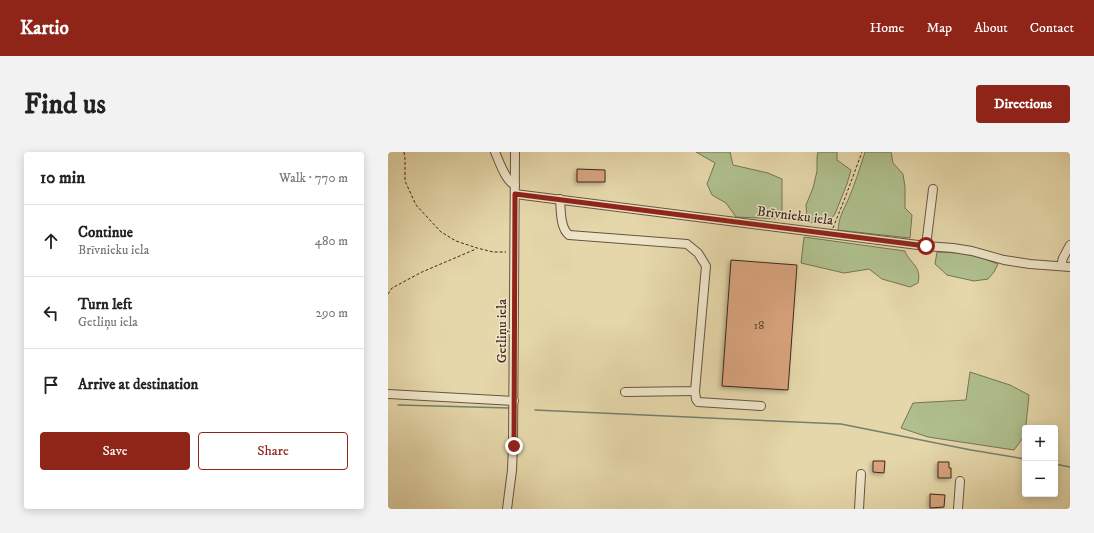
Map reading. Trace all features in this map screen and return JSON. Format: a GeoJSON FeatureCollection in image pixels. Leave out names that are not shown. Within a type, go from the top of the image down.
{"type":"FeatureCollection","features":[{"type":"Feature","properties":{"kind":"street"},"geometry":{"type":"LineString","coordinates":[[495,152],[506,177],[515,190]]}},
{"type":"Feature","properties":{"kind":"street","name":"Getliņu iela"},"geometry":{"type":"LineString","coordinates":[[507,509],[512,470],[514,401],[515,152]]}},
{"type":"Feature","properties":{"kind":"street"},"geometry":{"type":"LineString","coordinates":[[926,246],[933,189]]}},
{"type":"Feature","properties":{"kind":"street","name":"Brīvnieku iela"},"geometry":{"type":"LineString","coordinates":[[515,190],[560,200],[926,246],[953,248],[972,251],[1004,260],[1030,264],[1070,267]]}},
{"type":"Feature","properties":{"kind":"street"},"geometry":{"type":"LineString","coordinates":[[560,200],[564,228],[566,233],[569,235],[686,244],[698,253],[706,266],[696,399],[698,402],[761,406]]}},
{"type":"Feature","properties":{"kind":"street"},"geometry":{"type":"LineString","coordinates":[[1061,266],[1070,245]]}},
{"type":"Feature","properties":{"kind":"street"},"geometry":{"type":"LineString","coordinates":[[625,392],[696,391]]}},
{"type":"Feature","properties":{"kind":"street"},"geometry":{"type":"LineString","coordinates":[[388,394],[514,401]]}},
{"type":"Feature","properties":{"kind":"street"},"geometry":{"type":"LineString","coordinates":[[859,509],[862,474]]}},
{"type":"Feature","properties":{"kind":"street"},"geometry":{"type":"LineString","coordinates":[[958,509],[960,481]]}},
{"type":"Feature","properties":{"kind":"path"},"geometry":{"type":"LineString","coordinates":[[404,152],[405,181],[416,205],[441,232],[456,241],[477,248],[493,252],[515,253]]}},
{"type":"Feature","properties":{"kind":"path"},"geometry":{"type":"LineString","coordinates":[[830,234],[862,152]]}},
{"type":"Feature","properties":{"kind":"path"},"geometry":{"type":"LineString","coordinates":[[388,294],[392,288],[422,272],[477,248]]}},
{"type":"Feature","properties":{"kind":"green space"},"geometry":{"type":"Polygon","coordinates":[[[696,152],[730,152],[733,165],[768,173],[782,179],[782,219],[736,217],[726,203],[712,195],[707,184],[715,163],[696,152]]]}},
{"type":"Feature","properties":{"kind":"green space"},"geometry":{"type":"Polygon","coordinates":[[[818,152],[837,152],[837,160],[851,170],[835,214],[827,224],[807,222],[806,205],[813,188],[817,171],[818,152]]]}},
{"type":"Feature","properties":{"kind":"green space"},"geometry":{"type":"Polygon","coordinates":[[[865,152],[891,152],[893,163],[903,174],[905,187],[905,208],[912,215],[910,238],[838,230],[840,218],[853,188],[865,152]]]}},
{"type":"Feature","properties":{"kind":"green space"},"geometry":{"type":"Polygon","coordinates":[[[804,237],[905,251],[917,269],[919,277],[918,283],[910,287],[882,279],[869,269],[844,273],[801,263],[804,237]]]}},
{"type":"Feature","properties":{"kind":"green space"},"geometry":{"type":"Polygon","coordinates":[[[937,252],[959,253],[979,257],[998,264],[988,279],[974,281],[947,275],[935,264],[937,252]]]}},
{"type":"Feature","properties":{"kind":"green space"},"geometry":{"type":"Polygon","coordinates":[[[970,372],[1010,385],[1029,395],[1026,425],[1022,425],[1022,439],[1014,450],[928,437],[901,428],[913,403],[966,400],[970,372]]]}},
{"type":"Feature","properties":{"kind":"building"},"geometry":{"type":"Polygon","coordinates":[[[577,169],[605,170],[605,182],[577,182],[577,169]]]}},
{"type":"Feature","properties":{"kind":"building"},"geometry":{"type":"Polygon","coordinates":[[[731,260],[797,265],[788,390],[722,386],[731,260]]]}},
{"type":"Feature","properties":{"kind":"building"},"geometry":{"type":"Polygon","coordinates":[[[873,461],[885,461],[884,473],[873,472],[873,461]]]}},
{"type":"Feature","properties":{"kind":"building"},"geometry":{"type":"Polygon","coordinates":[[[938,462],[949,462],[949,468],[951,468],[951,478],[938,478],[938,462]]]}},
{"type":"Feature","properties":{"kind":"building"},"geometry":{"type":"Polygon","coordinates":[[[930,494],[945,495],[944,507],[930,508],[930,494]]]}},
{"type":"Feature","properties":{"kind":"waterway"},"geometry":{"type":"LineString","coordinates":[[398,405],[509,408]]}},
{"type":"Feature","properties":{"kind":"waterway"},"geometry":{"type":"LineString","coordinates":[[535,410],[841,424],[1022,458]]}},
{"type":"Feature","properties":{"kind":"waterway"},"geometry":{"type":"LineString","coordinates":[[1058,465],[1070,467]]}},
{"type":"Feature","properties":{"kind":"route"},"geometry":{"type":"LineString","coordinates":[[514,446],[515,194],[926,246]]}}]}
